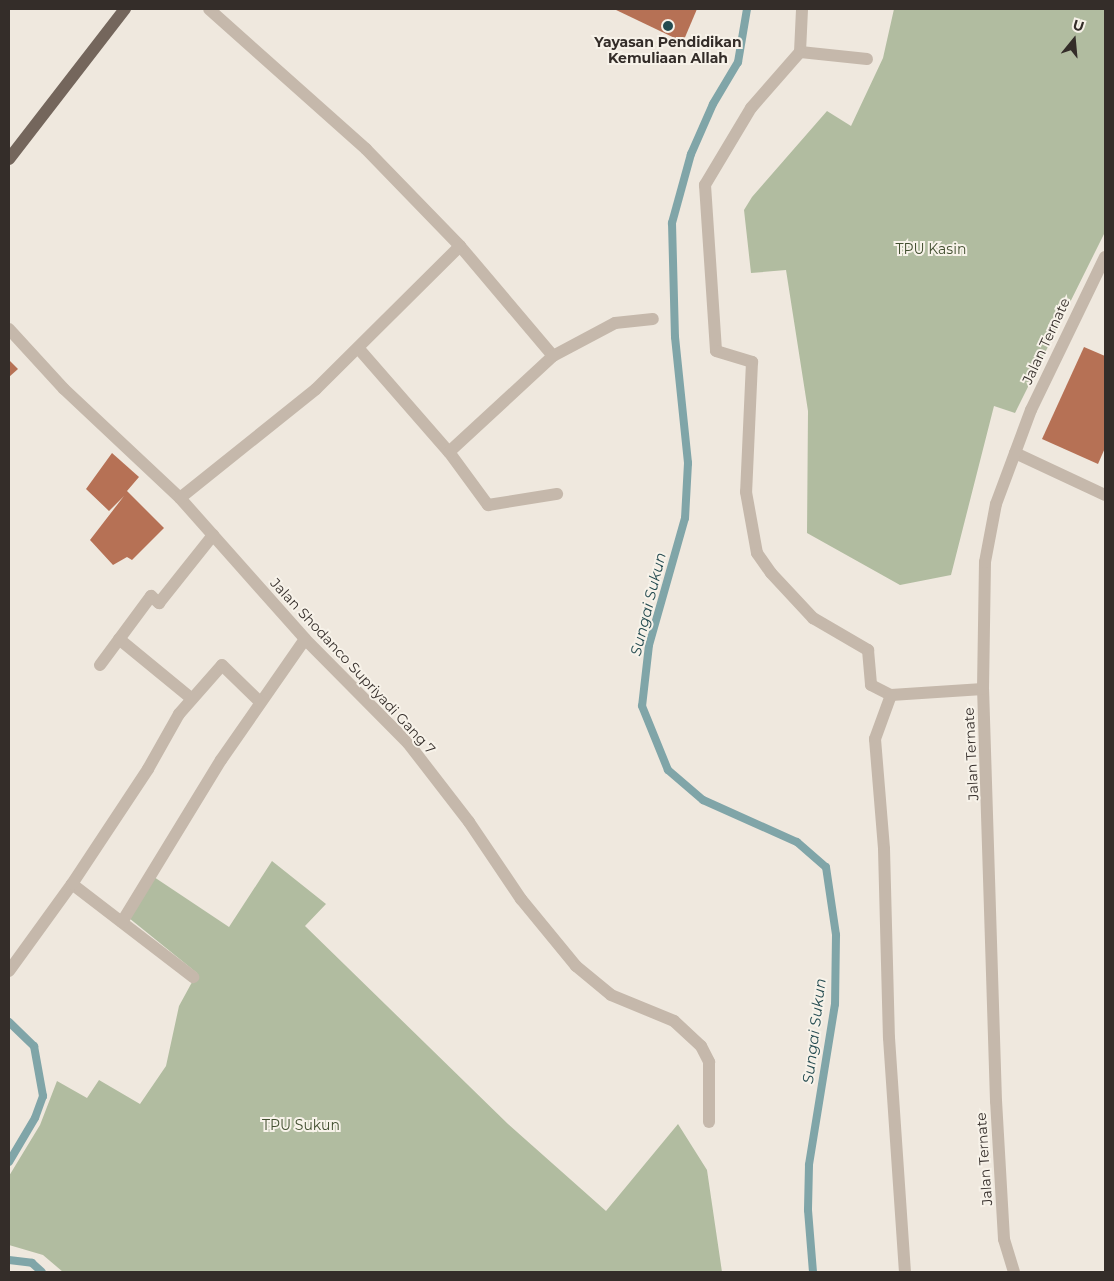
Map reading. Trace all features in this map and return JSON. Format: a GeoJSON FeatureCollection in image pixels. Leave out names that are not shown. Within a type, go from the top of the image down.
{"type":"FeatureCollection","features":[{"type":"Feature","properties":{"kind":"main road"},"geometry":{"type":"LineString","coordinates":[[9,160],[125,9]]}},
{"type":"Feature","properties":{"kind":"street"},"geometry":{"type":"LineString","coordinates":[[209,9],[366,149],[460,246],[553,356]]}},
{"type":"Feature","properties":{"kind":"street"},"geometry":{"type":"LineString","coordinates":[[802,9],[800,52],[751,108],[705,185],[716,351],[752,362],[746,492],[757,553],[813,618],[868,650],[871,685],[891,695],[983,689]]}},
{"type":"Feature","properties":{"kind":"street"},"geometry":{"type":"LineString","coordinates":[[800,52],[867,60]]}},
{"type":"Feature","properties":{"kind":"street"},"geometry":{"type":"LineString","coordinates":[[180,498],[316,389],[358,350],[460,246]]}},
{"type":"Feature","properties":{"kind":"street","name":"Jalan Ternate"},"geometry":{"type":"LineString","coordinates":[[1014,1272],[1004,1239],[996,1101],[983,689],[982,599],[988,532],[1015,453],[1047,374],[1105,257]]}},
{"type":"Feature","properties":{"kind":"street"},"geometry":{"type":"LineString","coordinates":[[449,452],[553,356],[615,323],[653,319]]}},
{"type":"Feature","properties":{"kind":"street","name":"Jalan Shodanco Supriyadi Gang 7"},"geometry":{"type":"LineString","coordinates":[[9,329],[64,389],[180,498],[305,639],[408,743],[469,822],[521,900],[576,966],[612,995],[674,1021],[701,1046],[709,1062],[709,1122]]}},
{"type":"Feature","properties":{"kind":"street"},"geometry":{"type":"LineString","coordinates":[[358,350],[449,452],[488,505],[557,494]]}},
{"type":"Feature","properties":{"kind":"street"},"geometry":{"type":"LineString","coordinates":[[1015,453],[1105,495]]}},
{"type":"Feature","properties":{"kind":"street"},"geometry":{"type":"LineString","coordinates":[[100,665],[150,596],[159,603],[212,535]]}},
{"type":"Feature","properties":{"kind":"street"},"geometry":{"type":"LineString","coordinates":[[119,639],[192,699]]}},
{"type":"Feature","properties":{"kind":"street"},"geometry":{"type":"LineString","coordinates":[[122,922],[259,701],[305,639]]}},
{"type":"Feature","properties":{"kind":"street"},"geometry":{"type":"LineString","coordinates":[[9,971],[72,884],[148,769],[179,714],[222,665],[259,701]]}},
{"type":"Feature","properties":{"kind":"street"},"geometry":{"type":"LineString","coordinates":[[891,695],[875,739],[884,848],[889,1038],[905,1272]]}},
{"type":"Feature","properties":{"kind":"street"},"geometry":{"type":"LineString","coordinates":[[72,884],[193,977]]}},
{"type":"Feature","properties":{"kind":"green space","name":"TPU Kasin"},"geometry":{"type":"Polygon","coordinates":[[[894,9],[1105,9],[1105,232],[1015,413],[994,406],[951,575],[900,585],[807,533],[808,411],[786,270],[751,273],[744,210],[752,197],[827,111],[851,126],[883,58],[894,9]]]}},
{"type":"Feature","properties":{"kind":"green space","name":"TPU Sukun"},"geometry":{"type":"Polygon","coordinates":[[[272,861],[326,904],[305,926],[508,1124],[606,1211],[678,1124],[707,1170],[722,1272],[63,1272],[43,1255],[9,1245],[9,1176],[40,1125],[57,1081],[87,1098],[99,1080],[140,1104],[166,1066],[179,1006],[197,973],[129,918],[154,877],[229,927],[272,861]]]}},
{"type":"Feature","properties":{"kind":"building"},"geometry":{"type":"Polygon","coordinates":[[[614,9],[697,9],[683,42],[614,9]]]}},
{"type":"Feature","properties":{"kind":"building"},"geometry":{"type":"Polygon","coordinates":[[[1084,347],[1105,356],[1105,448],[1098,464],[1042,439],[1084,347]]]}},
{"type":"Feature","properties":{"kind":"building"},"geometry":{"type":"Polygon","coordinates":[[[9,360],[18,369],[9,377],[9,360]]]}},
{"type":"Feature","properties":{"kind":"building"},"geometry":{"type":"Polygon","coordinates":[[[112,453],[139,477],[127,491],[164,528],[132,560],[127,557],[113,565],[90,540],[124,496],[109,511],[86,489],[112,453]]]}},
{"type":"Feature","properties":{"kind":"waterway","name":"Sungai Sukun"},"geometry":{"type":"LineString","coordinates":[[747,9],[738,62],[713,104],[691,154],[672,223],[675,337],[688,463],[685,518],[649,645],[642,706],[668,770],[703,800],[797,842],[826,867],[836,935],[835,1004],[809,1165],[808,1210],[813,1272]]}},
{"type":"Feature","properties":{"kind":"waterway"},"geometry":{"type":"LineString","coordinates":[[9,1022],[34,1046],[43,1096],[35,1118],[9,1162]]}},
{"type":"Feature","properties":{"kind":"waterway"},"geometry":{"type":"LineString","coordinates":[[9,1260],[32,1263],[42,1272]]}},
{"type":"Feature","properties":{"kind":"place","name":"Yayasan Pendidikan Kemuliaan Allah"},"geometry":{"type":"Point","coordinates":[668,26]}}]}
